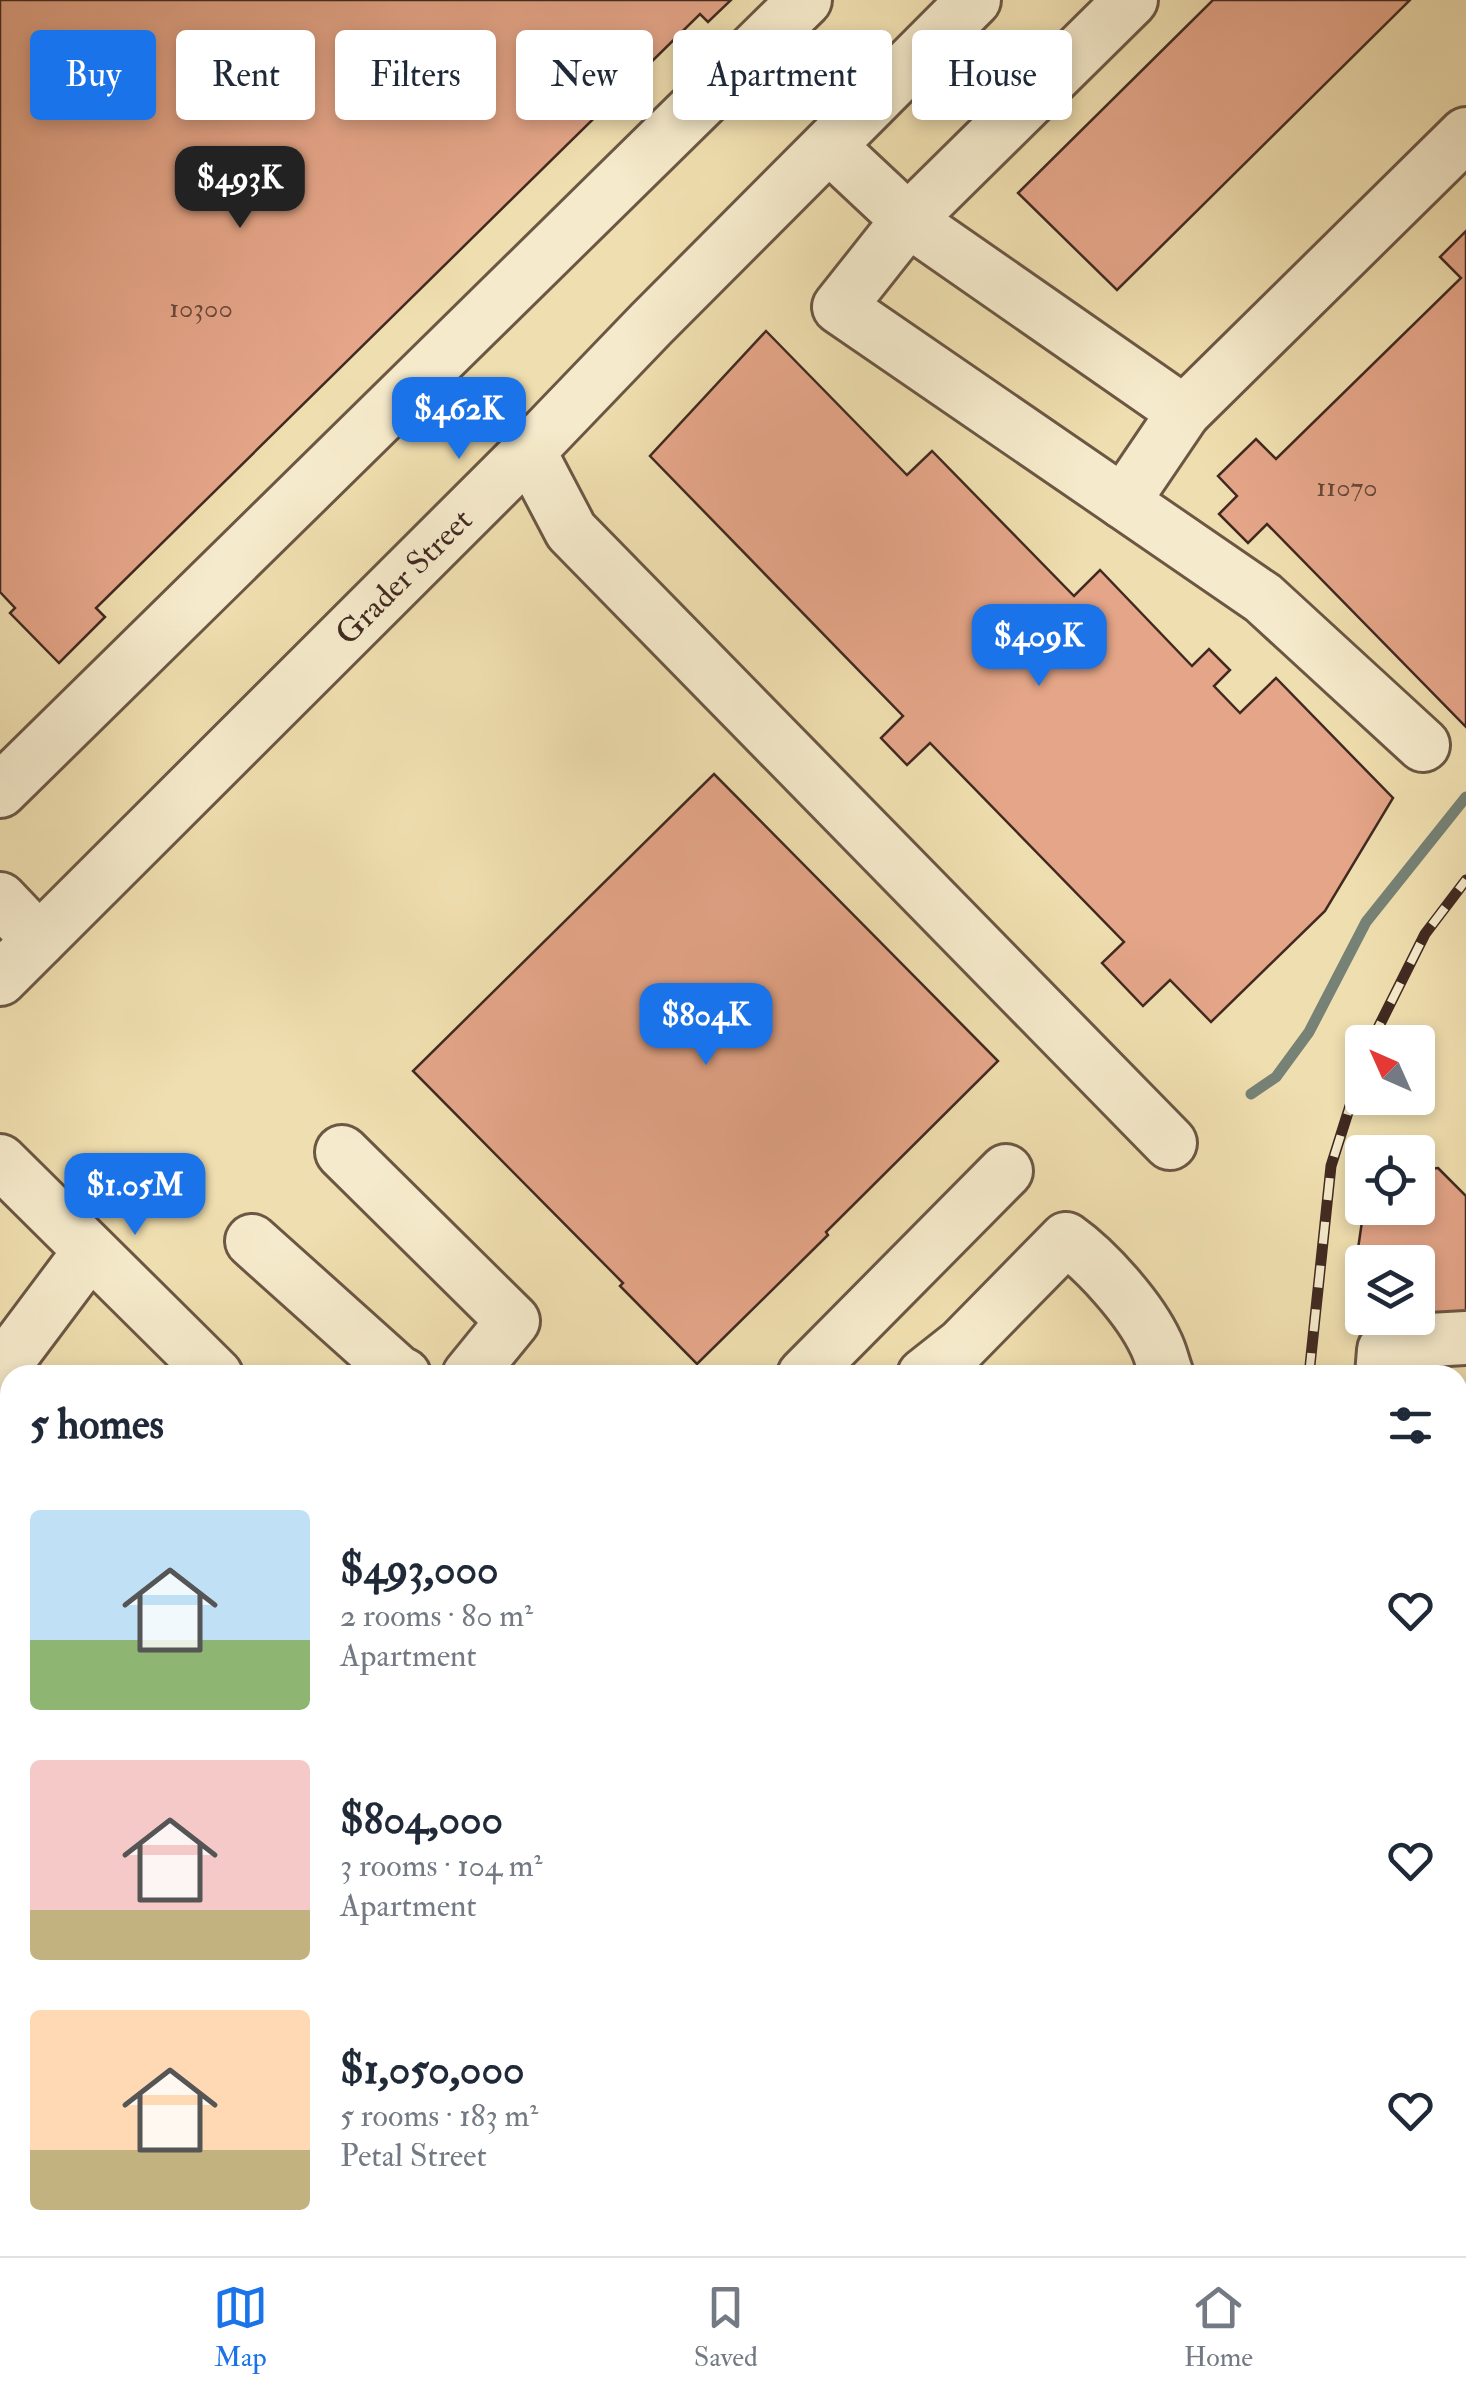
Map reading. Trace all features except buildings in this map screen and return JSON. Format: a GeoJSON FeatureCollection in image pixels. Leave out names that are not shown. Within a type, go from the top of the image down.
{"type":"FeatureCollection","features":[{"type":"Feature","properties":{"kind":"street"},"geometry":{"type":"LineString","coordinates":[[8,766],[804,0]]}},
{"type":"Feature","properties":{"kind":"street","name":"Grader Street"},"geometry":{"type":"LineString","coordinates":[[0,980],[974,0]]}},
{"type":"Feature","properties":{"kind":"street"},"geometry":{"type":"LineString","coordinates":[[1131,0],[908,220],[839,307],[1264,598],[1423,745]]}},
{"type":"Feature","properties":{"kind":"street"},"geometry":{"type":"LineString","coordinates":[[1123,502],[1184,412],[1466,134]]}},
{"type":"Feature","properties":{"kind":"street"},"geometry":{"type":"LineString","coordinates":[[828,146],[908,220],[1184,412]]}},
{"type":"Feature","properties":{"kind":"street"},"geometry":{"type":"LineString","coordinates":[[528,451],[571,531],[1170,1143]]}},
{"type":"Feature","properties":{"kind":"street"},"geometry":{"type":"LineString","coordinates":[[0,899],[39,940]]}},
{"type":"Feature","properties":{"kind":"street"},"geometry":{"type":"LineString","coordinates":[[342,1152],[513,1321],[477,1365]]}},
{"type":"Feature","properties":{"kind":"street"},"geometry":{"type":"LineString","coordinates":[[814,1365],[1006,1171]]}},
{"type":"Feature","properties":{"kind":"street"},"geometry":{"type":"LineString","coordinates":[[4,1172],[206,1365]]}},
{"type":"Feature","properties":{"kind":"street"},"geometry":{"type":"LineString","coordinates":[[937,1365],[962,1345],[1066,1239],[1084,1252],[1121,1292],[1156,1342],[1164,1365]]}},
{"type":"Feature","properties":{"kind":"street"},"geometry":{"type":"LineString","coordinates":[[252,1241],[390,1365]]}},
{"type":"Feature","properties":{"kind":"street"},"geometry":{"type":"LineString","coordinates":[[4,1365],[90,1251]]}},
{"type":"Feature","properties":{"kind":"street"},"geometry":{"type":"LineString","coordinates":[[1383,1365],[1384,1350],[1396,1342],[1466,1338]]}},
{"type":"Feature","properties":{"kind":"waterway"},"geometry":{"type":"LineString","coordinates":[[1251,1094],[1276,1077],[1309,1032],[1366,922],[1466,797]]}},
{"type":"Feature","properties":{"kind":"railway"},"geometry":{"type":"LineString","coordinates":[[1380,1025],[1425,934],[1466,880]]}},
{"type":"Feature","properties":{"kind":"railway"},"geometry":{"type":"LineString","coordinates":[[1310,1365],[1331,1166],[1347,1115]]}}]}
